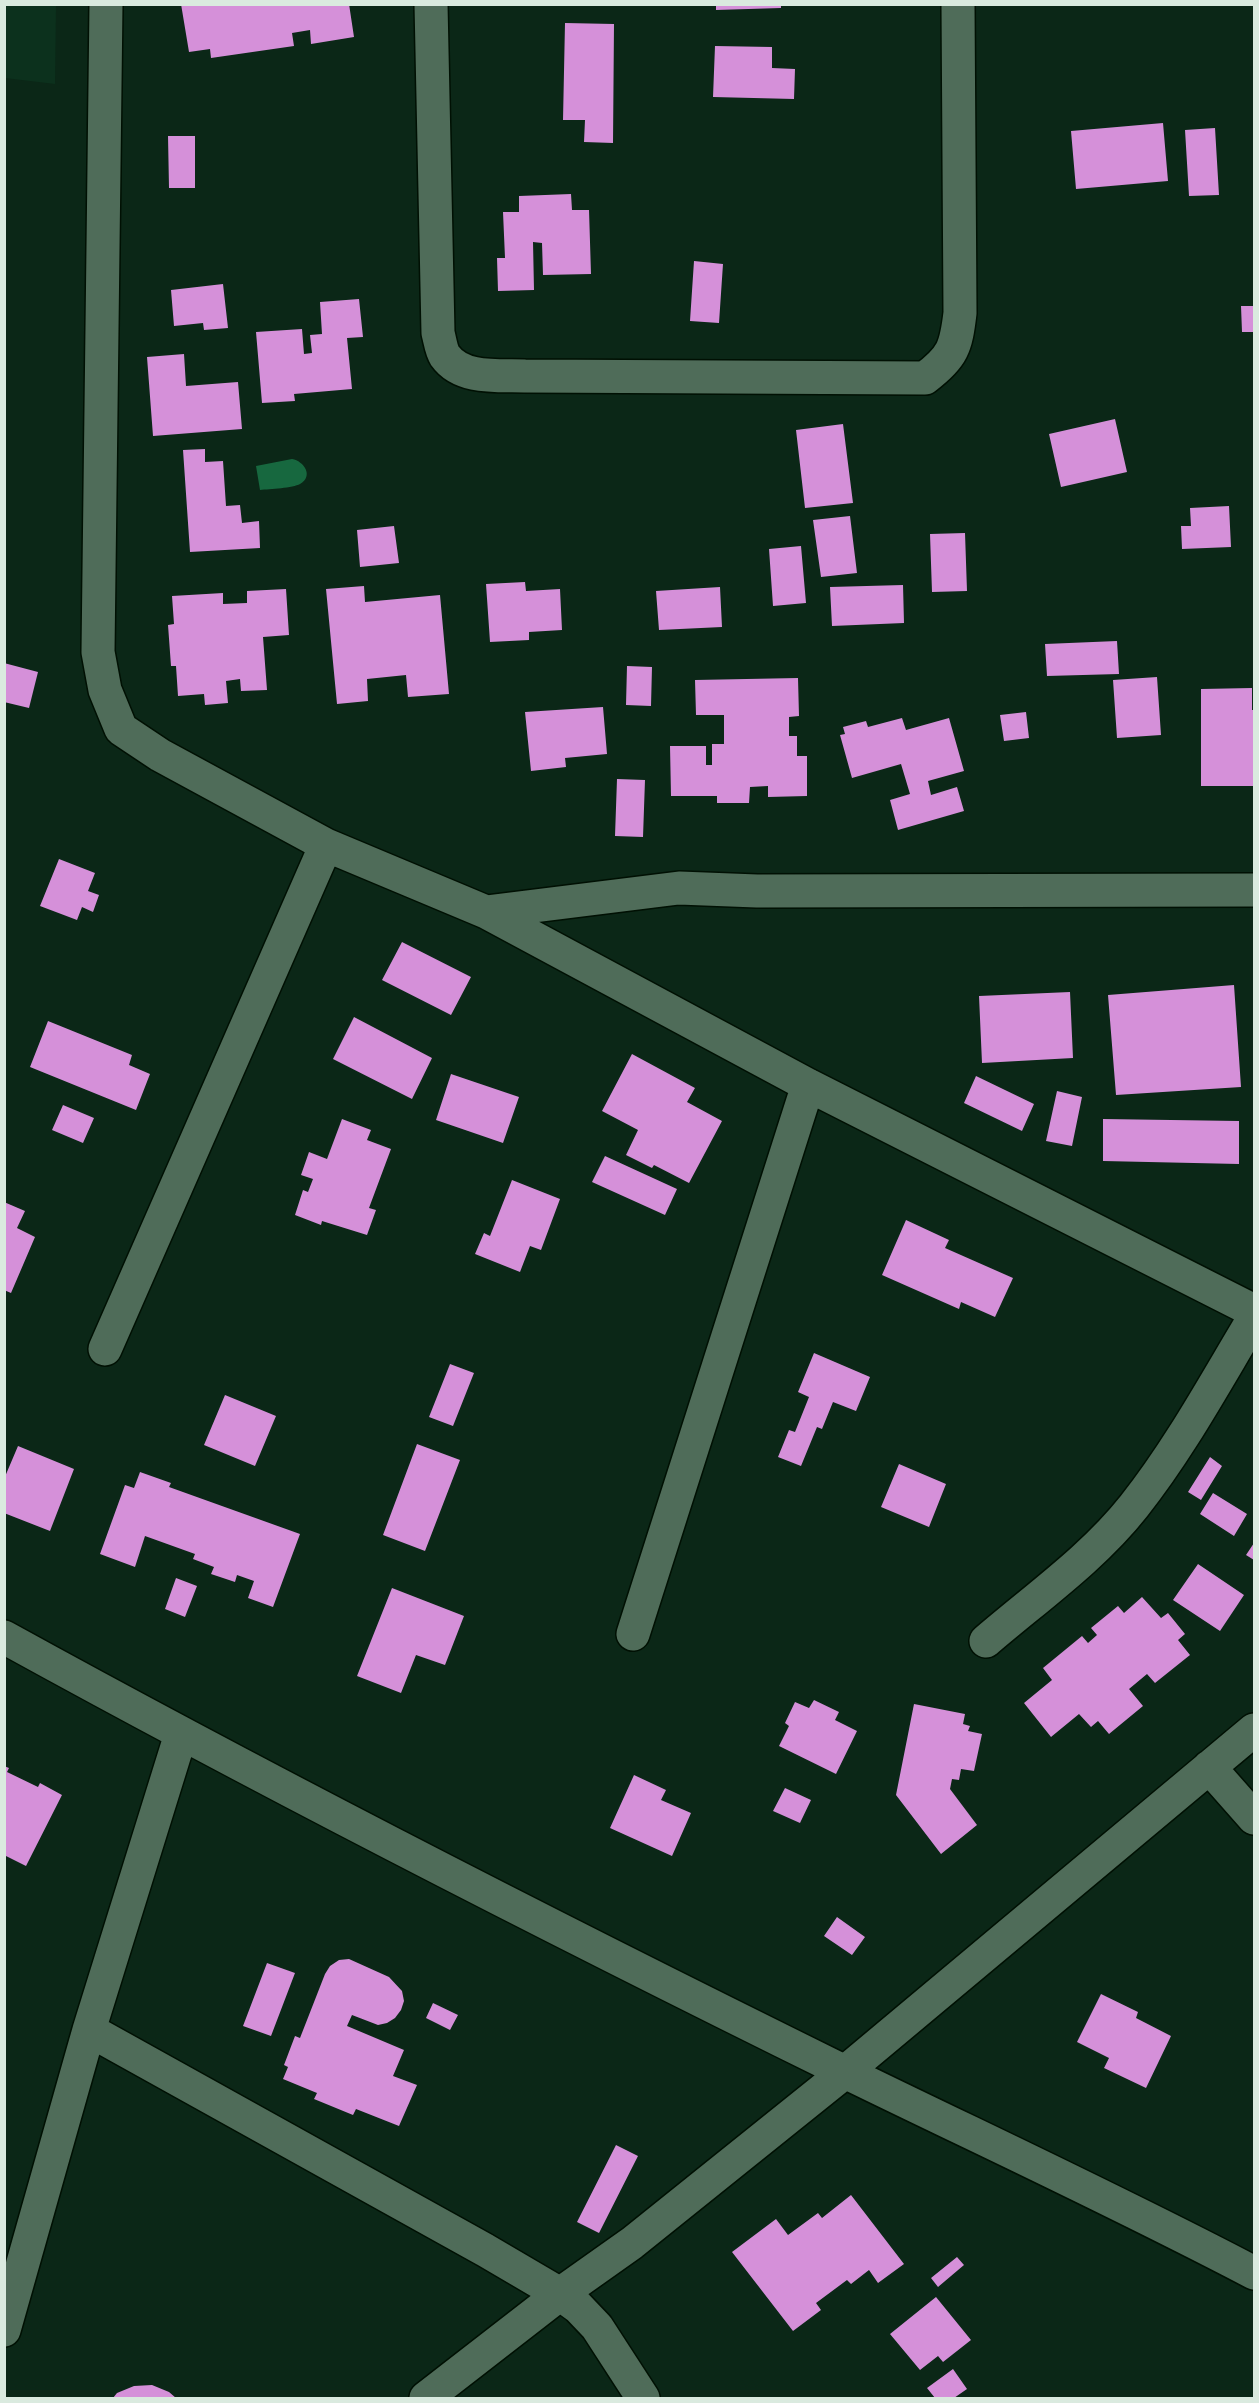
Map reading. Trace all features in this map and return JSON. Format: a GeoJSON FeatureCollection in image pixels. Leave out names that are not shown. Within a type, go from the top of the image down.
{"type":"FeatureCollection","features":[{"type":"Feature","properties":{"kind":"street"},"geometry":{"type":"LineString","coordinates":[[106,4],[98,652],[105,690],[121,729],[160,755],[326,845],[486,912],[808,1085],[1254,1311]]}},
{"type":"Feature","properties":{"kind":"street"},"geometry":{"type":"LineString","coordinates":[[431,4],[438,333],[444,355],[458,368],[477,374],[525,376],[925,378],[952,352],[960,313],[958,4]]}},
{"type":"Feature","properties":{"kind":"street"},"geometry":{"type":"LineString","coordinates":[[105,1349],[326,845]]}},
{"type":"Feature","properties":{"kind":"street"},"geometry":{"type":"LineString","coordinates":[[486,912],[679,888],[757,891],[1254,890]]}},
{"type":"Feature","properties":{"kind":"street"},"geometry":{"type":"LineString","coordinates":[[633,1634],[808,1085]]}},
{"type":"Feature","properties":{"kind":"street"},"geometry":{"type":"LineString","coordinates":[[986,1641],[1094,1549],[1134,1507],[1178,1443],[1254,1318]]}},
{"type":"Feature","properties":{"kind":"street"},"geometry":{"type":"LineString","coordinates":[[4,1636],[181,1734],[502,1901],[845,2072],[1164,2226],[1254,2273]]}},
{"type":"Feature","properties":{"kind":"street"},"geometry":{"type":"LineString","coordinates":[[426,2398],[560,2294],[632,2243],[845,2072],[1254,1730]]}},
{"type":"Feature","properties":{"kind":"street"},"geometry":{"type":"LineString","coordinates":[[4,2330],[89,2030],[181,1734]]}},
{"type":"Feature","properties":{"kind":"street"},"geometry":{"type":"LineString","coordinates":[[1209,1767],[1254,1818]]}},
{"type":"Feature","properties":{"kind":"street"},"geometry":{"type":"LineString","coordinates":[[89,2030],[475,2244],[560,2294],[578,2307],[597,2327],[643,2398]]}},
{"type":"Feature","properties":{"kind":"shaded area"},"geometry":{"type":"Polygon","coordinates":[[[5,4],[56,5],[55,84],[5,78],[5,4]]]}},
{"type":"Feature","properties":{"kind":"shaded area"},"geometry":{"type":"Polygon","coordinates":[[[292,459],[306,469],[304,481],[292,486],[260,490],[256,466],[292,459]]]}},
{"type":"Feature","properties":{"kind":"building"},"geometry":{"type":"Polygon","coordinates":[[[181,4],[349,4],[354,37],[311,44],[310,30],[292,33],[294,46],[211,58],[210,49],[189,52],[181,4]]]}},
{"type":"Feature","properties":{"kind":"building"},"geometry":{"type":"Polygon","coordinates":[[[716,4],[781,4],[781,8],[716,10],[716,4]]]}},
{"type":"Feature","properties":{"kind":"building"},"geometry":{"type":"Polygon","coordinates":[[[565,23],[614,24],[613,143],[584,142],[585,120],[563,120],[565,23]]]}},
{"type":"Feature","properties":{"kind":"building"},"geometry":{"type":"Polygon","coordinates":[[[715,46],[772,47],[772,68],[795,69],[794,99],[713,97],[715,46]]]}},
{"type":"Feature","properties":{"kind":"building"},"geometry":{"type":"Polygon","coordinates":[[[1163,123],[1168,181],[1076,189],[1071,131],[1163,123]]]}},
{"type":"Feature","properties":{"kind":"building"},"geometry":{"type":"Polygon","coordinates":[[[1215,128],[1219,195],[1189,196],[1185,130],[1215,128]]]}},
{"type":"Feature","properties":{"kind":"building"},"geometry":{"type":"Polygon","coordinates":[[[168,136],[195,136],[195,188],[169,188],[168,136]]]}},
{"type":"Feature","properties":{"kind":"building"},"geometry":{"type":"Polygon","coordinates":[[[571,194],[572,210],[589,210],[591,274],[543,275],[542,243],[533,242],[534,290],[498,291],[497,258],[505,258],[503,212],[519,212],[519,196],[571,194]]]}},
{"type":"Feature","properties":{"kind":"building"},"geometry":{"type":"Polygon","coordinates":[[[694,261],[723,264],[719,323],[690,321],[694,261]]]}},
{"type":"Feature","properties":{"kind":"building"},"geometry":{"type":"Polygon","coordinates":[[[223,284],[228,328],[204,330],[203,323],[174,326],[171,290],[223,284]]]}},
{"type":"Feature","properties":{"kind":"building"},"geometry":{"type":"Polygon","coordinates":[[[359,299],[363,337],[347,338],[352,389],[294,394],[295,401],[262,403],[256,332],[302,329],[304,354],[312,353],[310,335],[322,334],[320,302],[359,299]]]}},
{"type":"Feature","properties":{"kind":"building"},"geometry":{"type":"Polygon","coordinates":[[[1241,306],[1254,306],[1254,332],[1242,332],[1241,306]]]}},
{"type":"Feature","properties":{"kind":"building"},"geometry":{"type":"Polygon","coordinates":[[[184,354],[186,386],[238,382],[242,429],[153,436],[147,357],[184,354]]]}},
{"type":"Feature","properties":{"kind":"building"},"geometry":{"type":"Polygon","coordinates":[[[1115,419],[1127,472],[1061,487],[1049,434],[1115,419]]]}},
{"type":"Feature","properties":{"kind":"building"},"geometry":{"type":"Polygon","coordinates":[[[843,424],[853,503],[805,508],[796,430],[843,424]]]}},
{"type":"Feature","properties":{"kind":"building"},"geometry":{"type":"Polygon","coordinates":[[[205,449],[205,462],[223,461],[226,506],[240,505],[242,523],[259,521],[260,548],[190,552],[183,450],[205,449]]]}},
{"type":"Feature","properties":{"kind":"building"},"geometry":{"type":"Polygon","coordinates":[[[1229,506],[1231,547],[1182,549],[1181,526],[1191,526],[1190,508],[1229,506]]]}},
{"type":"Feature","properties":{"kind":"building"},"geometry":{"type":"Polygon","coordinates":[[[850,516],[857,573],[821,577],[813,520],[850,516]]]}},
{"type":"Feature","properties":{"kind":"building"},"geometry":{"type":"Polygon","coordinates":[[[394,526],[399,563],[360,567],[357,530],[394,526]]]}},
{"type":"Feature","properties":{"kind":"building"},"geometry":{"type":"Polygon","coordinates":[[[965,533],[967,591],[932,592],[930,534],[965,533]]]}},
{"type":"Feature","properties":{"kind":"building"},"geometry":{"type":"Polygon","coordinates":[[[801,546],[806,603],[773,606],[769,549],[801,546]]]}},
{"type":"Feature","properties":{"kind":"building"},"geometry":{"type":"Polygon","coordinates":[[[525,582],[526,591],[560,589],[562,630],[529,632],[529,640],[490,642],[486,584],[525,582]]]}},
{"type":"Feature","properties":{"kind":"building"},"geometry":{"type":"Polygon","coordinates":[[[903,585],[904,623],[832,626],[830,587],[903,585]]]}},
{"type":"Feature","properties":{"kind":"building"},"geometry":{"type":"Polygon","coordinates":[[[364,586],[365,602],[440,595],[449,694],[408,697],[406,675],[367,679],[368,701],[337,704],[326,589],[364,586]]]}},
{"type":"Feature","properties":{"kind":"building"},"geometry":{"type":"Polygon","coordinates":[[[720,587],[722,627],[659,630],[656,591],[720,587]]]}},
{"type":"Feature","properties":{"kind":"building"},"geometry":{"type":"Polygon","coordinates":[[[286,589],[289,635],[263,637],[267,690],[241,691],[240,679],[226,681],[228,703],[205,705],[204,694],[178,696],[176,666],[171,666],[168,625],[174,624],[172,596],[223,593],[223,604],[247,603],[247,591],[286,589]]]}},
{"type":"Feature","properties":{"kind":"building"},"geometry":{"type":"Polygon","coordinates":[[[1117,641],[1119,674],[1047,676],[1045,644],[1117,641]]]}},
{"type":"Feature","properties":{"kind":"building"},"geometry":{"type":"Polygon","coordinates":[[[4,663],[38,672],[29,708],[4,702],[4,663]]]}},
{"type":"Feature","properties":{"kind":"building"},"geometry":{"type":"Polygon","coordinates":[[[627,666],[652,667],[651,706],[626,705],[627,666]]]}},
{"type":"Feature","properties":{"kind":"building"},"geometry":{"type":"Polygon","coordinates":[[[1157,677],[1161,735],[1117,738],[1113,680],[1157,677]]]}},
{"type":"Feature","properties":{"kind":"building"},"geometry":{"type":"Polygon","coordinates":[[[798,678],[799,716],[789,717],[789,736],[797,736],[797,756],[807,756],[807,796],[768,797],[768,786],[750,787],[749,803],[717,803],[717,796],[671,796],[670,746],[706,746],[706,765],[712,765],[712,744],[724,744],[724,715],[696,715],[695,680],[798,678]]]}},
{"type":"Feature","properties":{"kind":"building"},"geometry":{"type":"Polygon","coordinates":[[[1252,688],[1254,786],[1201,786],[1201,689],[1252,688]]]}},
{"type":"Feature","properties":{"kind":"building"},"geometry":{"type":"Polygon","coordinates":[[[603,707],[607,754],[565,758],[566,767],[531,771],[525,712],[603,707]]]}},
{"type":"Feature","properties":{"kind":"building"},"geometry":{"type":"Polygon","coordinates":[[[1026,712],[1029,738],[1004,741],[1000,715],[1026,712]]]}},
{"type":"Feature","properties":{"kind":"building"},"geometry":{"type":"Polygon","coordinates":[[[902,718],[906,730],[949,718],[964,771],[928,781],[931,795],[957,787],[964,811],[898,830],[890,800],[910,794],[901,764],[852,778],[840,735],[845,734],[843,727],[866,721],[868,727],[902,718]]]}},
{"type":"Feature","properties":{"kind":"building"},"geometry":{"type":"Polygon","coordinates":[[[617,779],[645,780],[643,837],[615,836],[617,779]]]}},
{"type":"Feature","properties":{"kind":"building"},"geometry":{"type":"Polygon","coordinates":[[[59,859],[95,873],[88,891],[99,895],[93,912],[82,907],[77,920],[40,906],[59,859]]]}},
{"type":"Feature","properties":{"kind":"building"},"geometry":{"type":"Polygon","coordinates":[[[402,942],[471,977],[451,1015],[382,980],[402,942]]]}},
{"type":"Feature","properties":{"kind":"building"},"geometry":{"type":"Polygon","coordinates":[[[1234,985],[1241,1087],[1116,1095],[1108,995],[1234,985]]]}},
{"type":"Feature","properties":{"kind":"building"},"geometry":{"type":"Polygon","coordinates":[[[1070,992],[1073,1058],[982,1063],[979,996],[1070,992]]]}},
{"type":"Feature","properties":{"kind":"building"},"geometry":{"type":"Polygon","coordinates":[[[354,1017],[432,1058],[412,1099],[333,1059],[354,1017]]]}},
{"type":"Feature","properties":{"kind":"building"},"geometry":{"type":"Polygon","coordinates":[[[48,1021],[132,1055],[129,1065],[150,1074],[136,1110],[30,1067],[48,1021]]]}},
{"type":"Feature","properties":{"kind":"building"},"geometry":{"type":"Polygon","coordinates":[[[632,1054],[695,1088],[687,1102],[722,1121],[689,1183],[654,1165],[652,1168],[626,1155],[638,1130],[602,1111],[632,1054]]]}},
{"type":"Feature","properties":{"kind":"building"},"geometry":{"type":"Polygon","coordinates":[[[451,1074],[519,1097],[503,1143],[436,1120],[451,1074]]]}},
{"type":"Feature","properties":{"kind":"building"},"geometry":{"type":"Polygon","coordinates":[[[976,1076],[1034,1104],[1022,1131],[964,1103],[976,1076]]]}},
{"type":"Feature","properties":{"kind":"building"},"geometry":{"type":"Polygon","coordinates":[[[1057,1091],[1082,1097],[1072,1146],[1046,1141],[1057,1091]]]}},
{"type":"Feature","properties":{"kind":"building"},"geometry":{"type":"Polygon","coordinates":[[[63,1105],[94,1118],[83,1143],[52,1130],[63,1105]]]}},
{"type":"Feature","properties":{"kind":"building"},"geometry":{"type":"Polygon","coordinates":[[[342,1119],[371,1130],[367,1140],[391,1149],[369,1208],[376,1210],[367,1235],[322,1221],[321,1225],[295,1215],[303,1190],[308,1192],[313,1179],[301,1175],[309,1152],[327,1159],[342,1119]]]}},
{"type":"Feature","properties":{"kind":"building"},"geometry":{"type":"Polygon","coordinates":[[[1103,1119],[1239,1121],[1239,1164],[1103,1161],[1103,1119]]]}},
{"type":"Feature","properties":{"kind":"building"},"geometry":{"type":"Polygon","coordinates":[[[605,1156],[677,1189],[665,1215],[592,1182],[605,1156]]]}},
{"type":"Feature","properties":{"kind":"building"},"geometry":{"type":"Polygon","coordinates":[[[512,1180],[560,1199],[541,1250],[530,1246],[520,1272],[475,1254],[484,1233],[490,1236],[512,1180]]]}},
{"type":"Feature","properties":{"kind":"building"},"geometry":{"type":"Polygon","coordinates":[[[4,1202],[25,1211],[17,1228],[35,1237],[11,1293],[4,1290],[4,1202]]]}},
{"type":"Feature","properties":{"kind":"building"},"geometry":{"type":"Polygon","coordinates":[[[906,1220],[949,1240],[945,1248],[1013,1278],[995,1317],[961,1302],[959,1309],[882,1275],[906,1220]]]}},
{"type":"Feature","properties":{"kind":"building"},"geometry":{"type":"Polygon","coordinates":[[[814,1353],[870,1377],[856,1411],[833,1402],[822,1429],[817,1427],[801,1466],[778,1457],[789,1430],[795,1432],[809,1397],[798,1392],[814,1353]]]}},
{"type":"Feature","properties":{"kind":"building"},"geometry":{"type":"Polygon","coordinates":[[[450,1364],[474,1373],[453,1426],[429,1417],[450,1364]]]}},
{"type":"Feature","properties":{"kind":"building"},"geometry":{"type":"Polygon","coordinates":[[[225,1395],[276,1416],[255,1466],[204,1445],[225,1395]]]}},
{"type":"Feature","properties":{"kind":"building"},"geometry":{"type":"Polygon","coordinates":[[[417,1444],[460,1460],[425,1551],[383,1535],[417,1444]]]}},
{"type":"Feature","properties":{"kind":"building"},"geometry":{"type":"Polygon","coordinates":[[[18,1446],[74,1469],[50,1531],[4,1513],[4,1479],[18,1446]]]}},
{"type":"Feature","properties":{"kind":"building"},"geometry":{"type":"Polygon","coordinates":[[[1210,1457],[1222,1466],[1201,1500],[1188,1492],[1210,1457]]]}},
{"type":"Feature","properties":{"kind":"building"},"geometry":{"type":"Polygon","coordinates":[[[899,1464],[946,1484],[929,1527],[881,1507],[899,1464]]]}},
{"type":"Feature","properties":{"kind":"building"},"geometry":{"type":"Polygon","coordinates":[[[140,1472],[171,1483],[169,1487],[300,1534],[273,1607],[248,1598],[254,1581],[237,1575],[235,1582],[211,1574],[214,1567],[193,1559],[195,1554],[145,1536],[135,1567],[100,1554],[125,1485],[134,1488],[140,1472]]]}},
{"type":"Feature","properties":{"kind":"building"},"geometry":{"type":"Polygon","coordinates":[[[1213,1493],[1247,1514],[1234,1536],[1200,1514],[1213,1493]]]}},
{"type":"Feature","properties":{"kind":"building"},"geometry":{"type":"Polygon","coordinates":[[[1254,1543],[1254,1560],[1246,1555],[1254,1543]]]}},
{"type":"Feature","properties":{"kind":"building"},"geometry":{"type":"Polygon","coordinates":[[[1198,1564],[1244,1595],[1220,1631],[1173,1600],[1198,1564]]]}},
{"type":"Feature","properties":{"kind":"building"},"geometry":{"type":"Polygon","coordinates":[[[176,1578],[197,1586],[185,1617],[165,1609],[176,1578]]]}},
{"type":"Feature","properties":{"kind":"building"},"geometry":{"type":"Polygon","coordinates":[[[392,1588],[464,1616],[445,1665],[416,1655],[401,1693],[357,1676],[392,1588]]]}},
{"type":"Feature","properties":{"kind":"building"},"geometry":{"type":"Polygon","coordinates":[[[1142,1597],[1161,1618],[1168,1613],[1185,1634],[1178,1640],[1190,1655],[1155,1683],[1147,1674],[1129,1689],[1143,1706],[1109,1734],[1098,1721],[1091,1727],[1079,1714],[1051,1737],[1024,1703],[1052,1680],[1043,1668],[1082,1636],[1088,1643],[1097,1635],[1091,1628],[1118,1606],[1124,1613],[1142,1597]]]}},
{"type":"Feature","properties":{"kind":"building"},"geometry":{"type":"Polygon","coordinates":[[[814,1700],[839,1712],[835,1720],[857,1731],[836,1774],[779,1746],[789,1726],[785,1723],[795,1702],[809,1708],[814,1700]]]}},
{"type":"Feature","properties":{"kind":"building"},"geometry":{"type":"Polygon","coordinates":[[[914,1704],[965,1714],[963,1724],[970,1726],[968,1731],[982,1734],[974,1771],[961,1769],[959,1780],[952,1779],[950,1789],[977,1825],[941,1854],[896,1795],[914,1704]]]}},
{"type":"Feature","properties":{"kind":"building"},"geometry":{"type":"Polygon","coordinates":[[[4,1766],[9,1768],[7,1772],[38,1787],[40,1783],[62,1795],[26,1866],[4,1855],[4,1766]]]}},
{"type":"Feature","properties":{"kind":"building"},"geometry":{"type":"Polygon","coordinates":[[[634,1775],[666,1790],[661,1800],[691,1813],[672,1856],[610,1828],[634,1775]]]}},
{"type":"Feature","properties":{"kind":"building"},"geometry":{"type":"Polygon","coordinates":[[[785,1788],[811,1800],[800,1823],[773,1811],[785,1788]]]}},
{"type":"Feature","properties":{"kind":"building"},"geometry":{"type":"Polygon","coordinates":[[[837,1917],[865,1937],[852,1955],[824,1936],[837,1917]]]}},
{"type":"Feature","properties":{"kind":"building"},"geometry":{"type":"Polygon","coordinates":[[[349,1959],[389,1977],[402,1991],[404,2001],[395,2018],[378,2025],[352,2015],[347,2026],[404,2050],[393,2076],[417,2085],[399,2126],[356,2109],[353,2115],[314,2099],[317,2093],[283,2079],[288,2067],[284,2065],[295,2036],[300,2038],[325,1974],[330,1966],[339,1960],[349,1959]]]}},
{"type":"Feature","properties":{"kind":"building"},"geometry":{"type":"Polygon","coordinates":[[[267,1963],[295,1973],[271,2036],[243,2026],[267,1963]]]}},
{"type":"Feature","properties":{"kind":"building"},"geometry":{"type":"Polygon","coordinates":[[[1101,1994],[1138,2012],[1136,2018],[1171,2036],[1146,2088],[1104,2068],[1109,2058],[1077,2042],[1101,1994]]]}},
{"type":"Feature","properties":{"kind":"building"},"geometry":{"type":"Polygon","coordinates":[[[433,2003],[458,2015],[450,2030],[426,2018],[433,2003]]]}},
{"type":"Feature","properties":{"kind":"building"},"geometry":{"type":"Polygon","coordinates":[[[616,2145],[638,2156],[599,2233],[577,2222],[616,2145]]]}},
{"type":"Feature","properties":{"kind":"building"},"geometry":{"type":"Polygon","coordinates":[[[851,2195],[904,2264],[878,2283],[869,2270],[851,2284],[847,2280],[816,2303],[821,2310],[793,2331],[732,2252],[776,2219],[788,2235],[818,2213],[822,2218],[851,2195]]]}},
{"type":"Feature","properties":{"kind":"building"},"geometry":{"type":"Polygon","coordinates":[[[957,2257],[964,2265],[938,2287],[931,2278],[957,2257]]]}},
{"type":"Feature","properties":{"kind":"building"},"geometry":{"type":"Polygon","coordinates":[[[936,2297],[971,2340],[943,2362],[938,2356],[920,2370],[890,2334],[936,2297]]]}},
{"type":"Feature","properties":{"kind":"building"},"geometry":{"type":"Polygon","coordinates":[[[953,2369],[967,2389],[954,2398],[935,2398],[927,2388],[953,2369]]]}},
{"type":"Feature","properties":{"kind":"building"},"geometry":{"type":"Polygon","coordinates":[[[152,2385],[169,2392],[176,2398],[113,2398],[117,2393],[134,2386],[152,2385]]]}}]}
